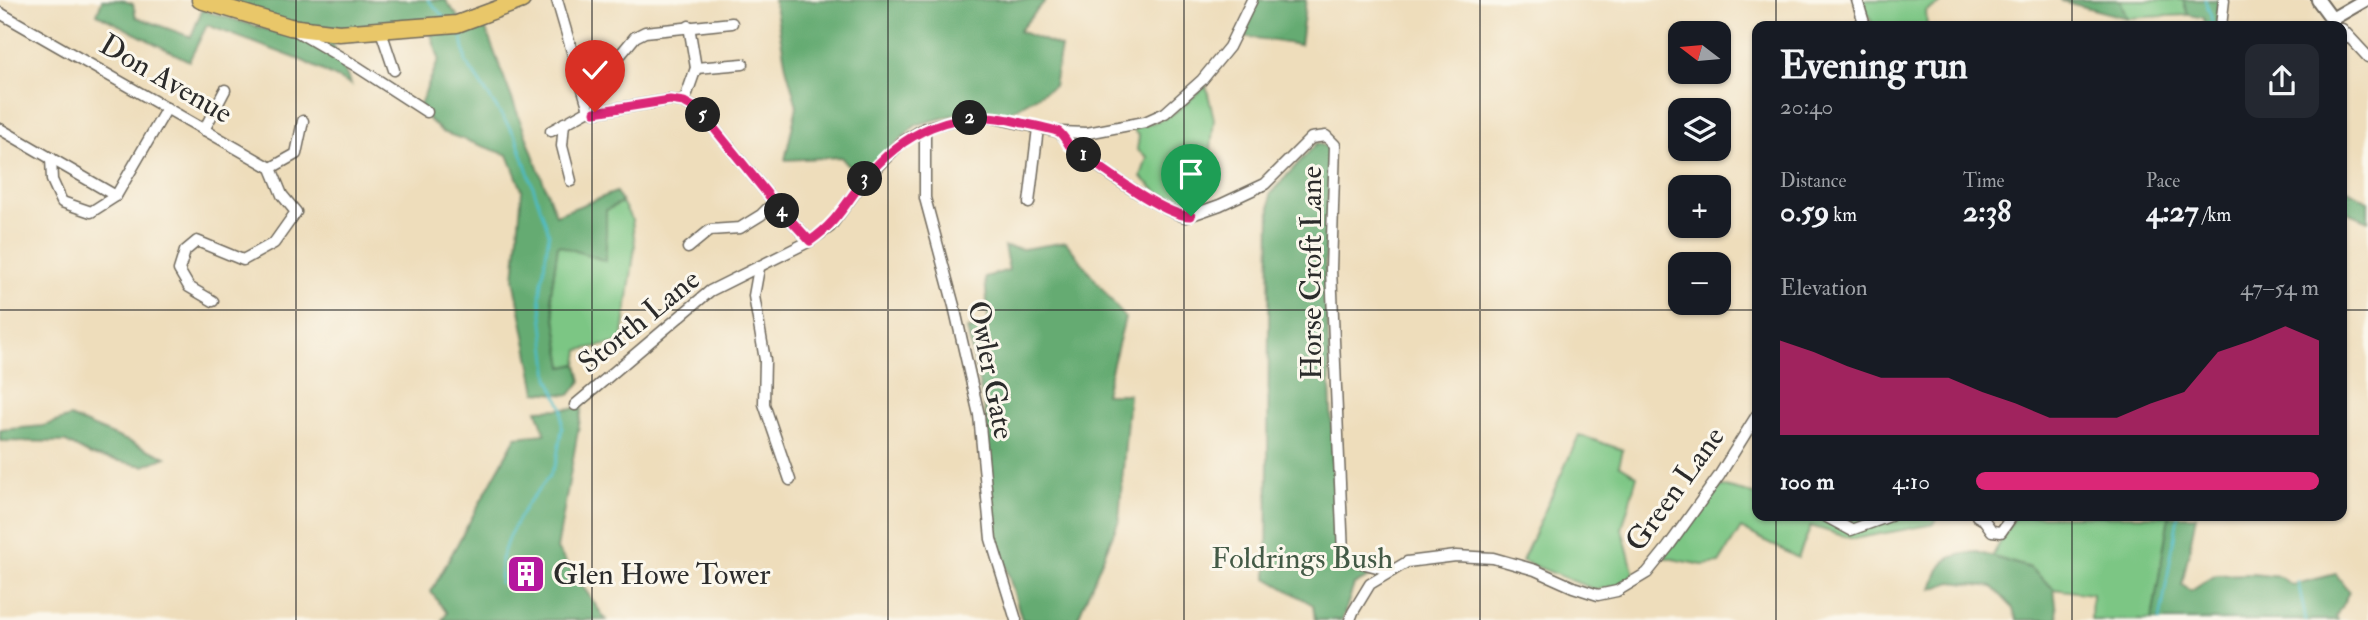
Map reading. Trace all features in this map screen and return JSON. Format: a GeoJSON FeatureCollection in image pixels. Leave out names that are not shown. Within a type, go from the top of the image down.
{"type":"FeatureCollection","features":[{"type":"Feature","properties":{"kind":"main road"},"geometry":{"type":"LineString","coordinates":[[200,0],[290,27],[339,33],[452,25],[522,0]]}},
{"type":"Feature","properties":{"kind":"street"},"geometry":{"type":"LineString","coordinates":[[558,0],[589,110]]}},
{"type":"Feature","properties":{"kind":"street"},"geometry":{"type":"LineString","coordinates":[[551,131],[589,110],[595,112],[670,100],[684,102],[700,111],[774,202],[810,241],[830,227],[865,179],[902,142],[925,128],[957,119],[990,117],[1059,132],[1087,133],[1155,118],[1175,106],[1202,80],[1229,47],[1252,0]]}},
{"type":"Feature","properties":{"kind":"street"},"geometry":{"type":"LineString","coordinates":[[1857,0],[1863,21]]}},
{"type":"Feature","properties":{"kind":"street"},"geometry":{"type":"LineString","coordinates":[[2222,21],[2224,0]]}},
{"type":"Feature","properties":{"kind":"street"},"geometry":{"type":"LineString","coordinates":[[2318,0],[2334,21]]}},
{"type":"Feature","properties":{"kind":"street"},"geometry":{"type":"LineString","coordinates":[[2341,21],[2365,0]]}},
{"type":"Feature","properties":{"kind":"street","name":"Don Avenue"},"geometry":{"type":"LineString","coordinates":[[0,13],[271,168]]}},
{"type":"Feature","properties":{"kind":"street"},"geometry":{"type":"LineString","coordinates":[[621,54],[635,37],[645,32],[732,23]]}},
{"type":"Feature","properties":{"kind":"street"},"geometry":{"type":"LineString","coordinates":[[684,102],[696,68],[689,26]]}},
{"type":"Feature","properties":{"kind":"street"},"geometry":{"type":"LineString","coordinates":[[290,27],[427,112]]}},
{"type":"Feature","properties":{"kind":"street"},"geometry":{"type":"LineString","coordinates":[[381,31],[394,70]]}},
{"type":"Feature","properties":{"kind":"street"},"geometry":{"type":"LineString","coordinates":[[2347,35],[2368,57]]}},
{"type":"Feature","properties":{"kind":"street"},"geometry":{"type":"LineString","coordinates":[[696,68],[743,64]]}},
{"type":"Feature","properties":{"kind":"street"},"geometry":{"type":"LineString","coordinates":[[204,130],[225,90]]}},
{"type":"Feature","properties":{"kind":"street"},"geometry":{"type":"LineString","coordinates":[[51,158],[52,180],[62,202],[91,212],[116,196],[167,108]]}},
{"type":"Feature","properties":{"kind":"street"},"geometry":{"type":"LineString","coordinates":[[213,301],[189,287],[180,270],[185,251],[197,241],[243,260],[274,243],[296,212],[282,195],[271,168],[296,154],[303,121]]}},
{"type":"Feature","properties":{"kind":"street"},"geometry":{"type":"LineString","coordinates":[[564,123],[562,146],[570,181]]}},
{"type":"Feature","properties":{"kind":"street","name":"Owler Gate"},"geometry":{"type":"LineString","coordinates":[[925,128],[925,198],[979,415],[991,539],[1016,620]]}},
{"type":"Feature","properties":{"kind":"street"},"geometry":{"type":"LineString","coordinates":[[1029,203],[1038,128]]}},
{"type":"Feature","properties":{"kind":"street"},"geometry":{"type":"LineString","coordinates":[[0,129],[116,196]]}},
{"type":"Feature","properties":{"kind":"street","name":"Horse Croft Lane"},"geometry":{"type":"LineString","coordinates":[[1059,132],[1069,145],[1119,179],[1154,202],[1186,217],[1265,184],[1311,138],[1326,136],[1335,145],[1331,269],[1343,554],[1358,562],[1392,571]]}},
{"type":"Feature","properties":{"kind":"street"},"geometry":{"type":"LineString","coordinates":[[688,248],[710,230],[740,228],[761,215],[774,202]]}},
{"type":"Feature","properties":{"kind":"street","name":"Storth Lane"},"geometry":{"type":"LineString","coordinates":[[575,405],[710,291],[810,241]]}},
{"type":"Feature","properties":{"kind":"street"},"geometry":{"type":"LineString","coordinates":[[759,268],[754,296],[765,360],[764,404],[790,480]]}},
{"type":"Feature","properties":{"kind":"street","name":"Green Lane"},"geometry":{"type":"LineString","coordinates":[[1392,571],[1407,562],[1456,556],[1493,558],[1535,570],[1598,596],[1617,591],[1647,573],[1752,427]]}},
{"type":"Feature","properties":{"kind":"street"},"geometry":{"type":"LineString","coordinates":[[1834,521],[1851,530],[1876,521]]}},
{"type":"Feature","properties":{"kind":"street"},"geometry":{"type":"LineString","coordinates":[[1985,521],[1992,531],[2001,531],[2008,521]]}},
{"type":"Feature","properties":{"kind":"street"},"geometry":{"type":"LineString","coordinates":[[1350,620],[1370,584],[1392,571]]}},
{"type":"Feature","properties":{"kind":"green space"},"geometry":{"type":"Polygon","coordinates":[[[102,0],[122,0],[133,4],[136,17],[191,37],[202,10],[279,33],[330,38],[351,85],[303,61],[207,25],[189,61],[97,14],[102,0]]]}},
{"type":"Feature","properties":{"kind":"green space"},"geometry":{"type":"Polygon","coordinates":[[[216,0],[445,0],[460,19],[350,29],[290,24],[216,0]]]}},
{"type":"Feature","properties":{"kind":"green space"},"geometry":{"type":"Polygon","coordinates":[[[774,0],[1046,0],[1019,31],[1061,47],[1054,86],[1005,115],[969,111],[916,125],[859,178],[841,157],[785,160],[797,106],[786,67],[774,0]]]}},
{"type":"Feature","properties":{"kind":"green space"},"geometry":{"type":"Polygon","coordinates":[[[1256,0],[1306,0],[1300,45],[1242,36],[1246,18],[1256,0]]]}},
{"type":"Feature","properties":{"kind":"green space"},"geometry":{"type":"Polygon","coordinates":[[[1862,0],[1947,0],[1926,11],[1927,21],[1871,21],[1862,0]]]}},
{"type":"Feature","properties":{"kind":"green space"},"geometry":{"type":"Polygon","coordinates":[[[2120,0],[2183,0],[2188,15],[2127,18],[2120,0]]]}},
{"type":"Feature","properties":{"kind":"green space"},"geometry":{"type":"Polygon","coordinates":[[[2120,0],[2127,18],[2062,1],[2120,0]]]}},
{"type":"Feature","properties":{"kind":"green space"},"geometry":{"type":"Polygon","coordinates":[[[2183,0],[2218,0],[2217,21],[2204,21],[2204,18],[2188,15],[2183,0]]]}},
{"type":"Feature","properties":{"kind":"green space"},"geometry":{"type":"Polygon","coordinates":[[[483,22],[556,215],[616,192],[622,202],[606,210],[606,261],[558,245],[551,293],[563,367],[577,364],[581,381],[570,395],[536,392],[514,279],[522,190],[508,155],[442,132],[418,109],[439,59],[430,31],[483,22]]]}},
{"type":"Feature","properties":{"kind":"green space"},"geometry":{"type":"Polygon","coordinates":[[[1206,85],[1214,119],[1205,208],[1187,213],[1157,199],[1159,193],[1141,177],[1147,157],[1137,150],[1139,136],[1131,128],[1173,114],[1206,85]]]}},
{"type":"Feature","properties":{"kind":"green space","name":"Foldrings Bush"},"geometry":{"type":"Polygon","coordinates":[[[1317,143],[1330,148],[1325,263],[1337,554],[1354,569],[1376,573],[1354,585],[1342,620],[1315,620],[1313,605],[1267,578],[1270,194],[1317,143]]]}},
{"type":"Feature","properties":{"kind":"green space"},"geometry":{"type":"Polygon","coordinates":[[[2347,190],[2368,201],[2368,221],[2347,212],[2347,190]]]}},
{"type":"Feature","properties":{"kind":"green space"},"geometry":{"type":"Polygon","coordinates":[[[622,202],[632,220],[635,246],[622,342],[579,350],[577,364],[563,367],[551,293],[558,244],[622,202]]]}},
{"type":"Feature","properties":{"kind":"green space"},"geometry":{"type":"Polygon","coordinates":[[[1066,242],[1125,318],[1105,394],[1129,394],[1119,520],[1077,620],[1022,620],[995,530],[985,410],[967,329],[989,327],[985,277],[1009,270],[1004,247],[1023,249],[1066,242]]]}},
{"type":"Feature","properties":{"kind":"green space"},"geometry":{"type":"Polygon","coordinates":[[[582,408],[557,549],[606,620],[442,620],[447,613],[431,592],[516,437],[545,434],[537,410],[582,408]]]}},
{"type":"Feature","properties":{"kind":"green space"},"geometry":{"type":"Polygon","coordinates":[[[70,417],[166,457],[144,466],[90,455],[66,442],[0,441],[0,430],[43,426],[70,417]]]}},
{"type":"Feature","properties":{"kind":"green space"},"geometry":{"type":"Polygon","coordinates":[[[1579,435],[1623,450],[1619,465],[1637,476],[1622,529],[1634,574],[1619,585],[1596,590],[1522,561],[1579,435]]]}},
{"type":"Feature","properties":{"kind":"green space"},"geometry":{"type":"Polygon","coordinates":[[[1721,486],[1752,494],[1752,521],[1936,521],[1934,524],[1853,539],[1811,526],[1798,558],[1741,528],[1719,563],[1702,565],[1663,557],[1721,486]]]}},
{"type":"Feature","properties":{"kind":"green space"},"geometry":{"type":"Polygon","coordinates":[[[2012,521],[2168,521],[2152,620],[2091,620],[2092,594],[2054,589],[2030,568],[1992,557],[2012,521]]]}},
{"type":"Feature","properties":{"kind":"green space"},"geometry":{"type":"Polygon","coordinates":[[[2168,521],[2195,521],[2182,585],[2191,591],[2216,575],[2252,574],[2280,577],[2292,585],[2336,574],[2349,592],[2336,616],[2338,620],[2152,620],[2168,521]]]}},
{"type":"Feature","properties":{"kind":"green space"},"geometry":{"type":"Polygon","coordinates":[[[1977,552],[2030,568],[2054,589],[2058,620],[2017,620],[2012,607],[1993,587],[1952,582],[1932,589],[1938,571],[1946,560],[1977,552]]]}},
{"type":"Feature","properties":{"kind":"waterway"},"geometry":{"type":"LineString","coordinates":[[428,0],[444,17]]}},
{"type":"Feature","properties":{"kind":"waterway"},"geometry":{"type":"LineString","coordinates":[[2205,0],[2212,21]]}},
{"type":"Feature","properties":{"kind":"waterway"},"geometry":{"type":"LineString","coordinates":[[456,30],[462,37],[466,62],[516,137],[549,233],[540,296],[549,378],[563,412]]}},
{"type":"Feature","properties":{"kind":"waterway"},"geometry":{"type":"LineString","coordinates":[[500,583],[501,559],[509,536],[527,504],[549,477],[556,462],[562,429],[562,411]]}},
{"type":"Feature","properties":{"kind":"waterway"},"geometry":{"type":"LineString","coordinates":[[2160,620],[2177,521]]}},
{"type":"Feature","properties":{"kind":"waterway"},"geometry":{"type":"LineString","coordinates":[[2298,582],[2306,620]]}},
{"type":"Feature","properties":{"kind":"place","name":"Glen Howe Tower"},"geometry":{"type":"Point","coordinates":[526,574]}},
{"type":"Feature","properties":{"kind":"route"},"geometry":{"type":"LineString","coordinates":[[595,112],[670,100],[684,102],[700,111],[774,202],[810,241],[830,227],[865,179],[902,142],[925,128],[957,119],[1007,119],[1059,132],[1069,145],[1154,202],[1178,214],[1191,216]]}}]}
